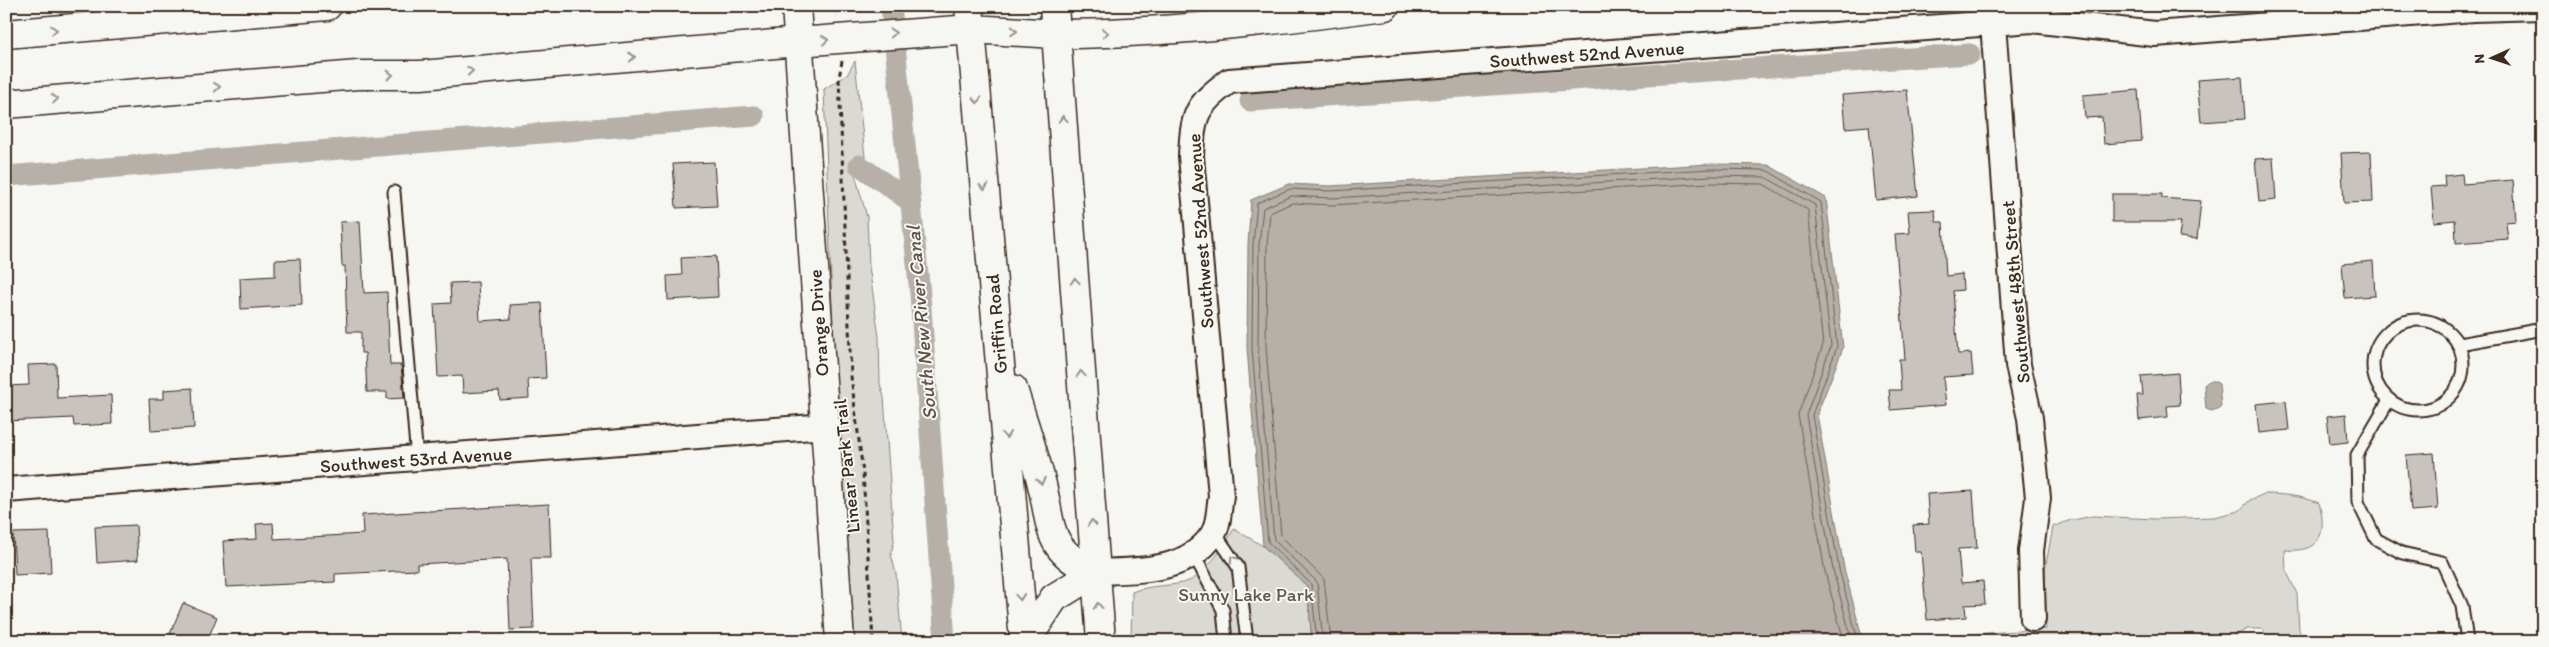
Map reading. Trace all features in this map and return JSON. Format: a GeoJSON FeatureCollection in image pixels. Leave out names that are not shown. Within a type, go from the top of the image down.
{"type":"FeatureCollection","features":[{"type":"Feature","properties":{"kind":"main road"},"geometry":{"type":"LineString","coordinates":[[6,34],[327,6]]}},
{"type":"Feature","properties":{"kind":"main road","name":"Orange Drive"},"geometry":{"type":"LineString","coordinates":[[796,6],[840,641]]}},
{"type":"Feature","properties":{"kind":"main road"},"geometry":{"type":"LineString","coordinates":[[1054,6],[1101,641]]}},
{"type":"Feature","properties":{"kind":"main road"},"geometry":{"type":"LineString","coordinates":[[6,104],[358,75],[431,74],[934,30],[970,18],[1056,34],[1094,34],[1385,6]]}},
{"type":"Feature","properties":{"kind":"main road","name":"Griffin Road"},"geometry":{"type":"LineString","coordinates":[[970,18],[1025,641]]}},
{"type":"Feature","properties":{"kind":"main road"},"geometry":{"type":"LineString","coordinates":[[997,334],[1041,479],[1051,532],[1067,556],[1077,564],[1096,572]]}},
{"type":"Feature","properties":{"kind":"main road"},"geometry":{"type":"LineString","coordinates":[[1025,641],[1054,598],[1096,572]]}},
{"type":"Feature","properties":{"kind":"street","name":"Southwest 52nd Avenue"},"geometry":{"type":"LineString","coordinates":[[1215,533],[1221,496],[1191,156],[1193,122],[1205,98],[1229,81],[2032,20],[2156,34],[2474,9],[2543,7]]}},
{"type":"Feature","properties":{"kind":"street","name":"Southwest 48th Street"},"geometry":{"type":"LineString","coordinates":[[1993,23],[2018,365],[2030,418],[2038,498],[2031,551],[2033,620]]}},
{"type":"Feature","properties":{"kind":"street","name":"Southwest 53rd Avenue"},"geometry":{"type":"LineString","coordinates":[[6,490],[826,426]]}},
{"type":"Feature","properties":{"kind":"street"},"geometry":{"type":"LineString","coordinates":[[1096,572],[1153,569],[1194,555],[1215,533]]}},
{"type":"Feature","properties":{"kind":"lane"},"geometry":{"type":"LineString","coordinates":[[394,192],[417,459]]}},
{"type":"Feature","properties":{"kind":"lane"},"geometry":{"type":"LineString","coordinates":[[2414,319],[2432,321],[2447,330],[2459,344],[2463,361],[2462,378],[2453,394],[2439,405],[2422,410],[2404,408],[2389,400],[2378,386],[2373,368],[2374,351],[2383,335],[2397,324],[2414,319]]}},
{"type":"Feature","properties":{"kind":"lane"},"geometry":{"type":"LineString","coordinates":[[2459,344],[2543,329]]}},
{"type":"Feature","properties":{"kind":"lane"},"geometry":{"type":"LineString","coordinates":[[2389,400],[2357,455],[2358,502],[2376,539],[2402,553],[2442,562],[2462,606],[2467,641]]}},
{"type":"Feature","properties":{"kind":"lane"},"geometry":{"type":"LineString","coordinates":[[1215,533],[1238,567],[1247,641]]}},
{"type":"Feature","properties":{"kind":"lane"},"geometry":{"type":"LineString","coordinates":[[1194,555],[1223,610],[1226,641]]}},
{"type":"Feature","properties":{"kind":"path","name":"Linear Park Trail"},"geometry":{"type":"LineString","coordinates":[[843,64],[839,78],[851,376],[863,473],[873,641]]}},
{"type":"Feature","properties":{"kind":"path"},"geometry":{"type":"LineString","coordinates":[[1972,641],[1976,639],[1985,641]]}},
{"type":"Feature","properties":{"kind":"green space"},"geometry":{"type":"Polygon","coordinates":[[[855,61],[865,157],[854,171],[867,217],[869,266],[879,337],[880,384],[884,397],[894,541],[891,554],[896,574],[902,641],[852,641],[834,361],[824,89],[847,75],[855,61]]]}},
{"type":"Feature","properties":{"kind":"green space"},"geometry":{"type":"Polygon","coordinates":[[[2264,494],[2292,496],[2319,503],[2322,514],[2321,533],[2313,545],[2297,550],[2285,550],[2286,570],[2297,594],[2299,630],[2303,641],[2269,641],[2263,629],[2247,629],[2227,641],[1869,641],[2046,629],[2045,569],[2053,527],[2068,521],[2093,516],[2155,519],[2214,517],[2239,511],[2250,500],[2264,494]]]}},
{"type":"Feature","properties":{"kind":"green space","name":"Sunny Lake Park"},"geometry":{"type":"Polygon","coordinates":[[[1234,529],[1263,546],[1307,586],[1312,641],[1131,641],[1132,592],[1139,589],[1189,581],[1202,572],[1234,529]]]}},
{"type":"Feature","properties":{"kind":"water"},"geometry":{"type":"Polygon","coordinates":[[[1711,164],[1768,165],[1826,198],[1843,348],[1817,414],[1844,568],[1863,641],[1312,641],[1307,586],[1263,546],[1247,348],[1248,244],[1251,200],[1289,184],[1330,186],[1711,164]]]}},
{"type":"Feature","properties":{"kind":"water"},"geometry":{"type":"Polygon","coordinates":[[[2209,381],[2219,384],[2221,407],[2212,411],[2206,409],[2204,385],[2209,381]]]}},
{"type":"Feature","properties":{"kind":"building"},"geometry":{"type":"Polygon","coordinates":[[[2242,77],[2245,119],[2201,122],[2197,80],[2242,77]]]}},
{"type":"Feature","properties":{"kind":"building"},"geometry":{"type":"Polygon","coordinates":[[[1907,90],[1918,196],[1876,200],[1869,126],[1845,128],[1842,95],[1907,90]]]}},
{"type":"Feature","properties":{"kind":"building"},"geometry":{"type":"Polygon","coordinates":[[[2138,90],[2142,141],[2104,144],[2102,117],[2085,118],[2083,95],[2138,90]]]}},
{"type":"Feature","properties":{"kind":"building"},"geometry":{"type":"Polygon","coordinates":[[[2371,152],[2373,202],[2344,203],[2341,153],[2371,152]]]}},
{"type":"Feature","properties":{"kind":"building"},"geometry":{"type":"Polygon","coordinates":[[[2273,158],[2276,200],[2259,202],[2255,159],[2273,158]]]}},
{"type":"Feature","properties":{"kind":"building"},"geometry":{"type":"Polygon","coordinates":[[[714,162],[717,206],[676,208],[673,164],[714,162]]]}},
{"type":"Feature","properties":{"kind":"building"},"geometry":{"type":"Polygon","coordinates":[[[2462,174],[2463,184],[2513,180],[2516,221],[2506,222],[2508,239],[2456,243],[2455,220],[2434,222],[2431,187],[2445,186],[2444,176],[2462,174]]]}},
{"type":"Feature","properties":{"kind":"building"},"geometry":{"type":"Polygon","coordinates":[[[2112,194],[2162,194],[2162,198],[2201,201],[2197,239],[2179,237],[2181,222],[2112,222],[2112,194]]]}},
{"type":"Feature","properties":{"kind":"building"},"geometry":{"type":"Polygon","coordinates":[[[1935,210],[1936,222],[1943,222],[1946,276],[1962,274],[1963,290],[1953,291],[1958,354],[1971,353],[1973,375],[1943,377],[1946,405],[1891,410],[1889,390],[1901,390],[1899,359],[1905,359],[1895,234],[1910,233],[1908,211],[1935,210]]]}},
{"type":"Feature","properties":{"kind":"building"},"geometry":{"type":"Polygon","coordinates":[[[360,221],[364,293],[387,292],[390,365],[401,365],[404,398],[387,399],[387,392],[367,392],[365,353],[361,353],[361,332],[347,332],[345,266],[342,266],[340,222],[360,221]]]}},
{"type":"Feature","properties":{"kind":"building"},"geometry":{"type":"Polygon","coordinates":[[[716,256],[718,297],[668,300],[667,276],[682,275],[681,258],[716,256]]]}},
{"type":"Feature","properties":{"kind":"building"},"geometry":{"type":"Polygon","coordinates":[[[300,259],[302,305],[241,309],[240,278],[275,276],[275,260],[300,259]]]}},
{"type":"Feature","properties":{"kind":"building"},"geometry":{"type":"Polygon","coordinates":[[[2373,261],[2375,296],[2345,298],[2342,264],[2373,261]]]}},
{"type":"Feature","properties":{"kind":"building"},"geometry":{"type":"Polygon","coordinates":[[[478,282],[480,321],[511,319],[510,305],[542,303],[546,378],[528,379],[529,398],[500,400],[499,391],[463,393],[462,376],[438,377],[434,304],[451,303],[450,283],[478,282]]]}},
{"type":"Feature","properties":{"kind":"building"},"geometry":{"type":"Polygon","coordinates":[[[56,364],[57,398],[111,395],[112,424],[74,426],[73,418],[6,421],[6,386],[29,385],[28,365],[56,364]]]}},
{"type":"Feature","properties":{"kind":"building"},"geometry":{"type":"Polygon","coordinates":[[[2178,373],[2180,405],[2167,406],[2168,417],[2139,420],[2137,395],[2143,395],[2141,376],[2178,373]]]}},
{"type":"Feature","properties":{"kind":"building"},"geometry":{"type":"Polygon","coordinates":[[[192,388],[194,428],[151,431],[149,399],[164,399],[164,390],[192,388]]]}},
{"type":"Feature","properties":{"kind":"building"},"geometry":{"type":"Polygon","coordinates":[[[2286,401],[2289,430],[2259,433],[2256,404],[2286,401]]]}},
{"type":"Feature","properties":{"kind":"building"},"geometry":{"type":"Polygon","coordinates":[[[2346,414],[2348,442],[2330,444],[2327,416],[2346,414]]]}},
{"type":"Feature","properties":{"kind":"building"},"geometry":{"type":"Polygon","coordinates":[[[2434,453],[2438,509],[2411,511],[2406,455],[2434,453]]]}},
{"type":"Feature","properties":{"kind":"building"},"geometry":{"type":"Polygon","coordinates":[[[1973,491],[1977,548],[1958,549],[1961,583],[1983,581],[1985,604],[1965,605],[1966,617],[1927,620],[1921,552],[1915,552],[1913,525],[1929,524],[1927,494],[1973,491]]]}},
{"type":"Feature","properties":{"kind":"building"},"geometry":{"type":"Polygon","coordinates":[[[549,504],[551,558],[531,558],[534,629],[510,630],[507,559],[417,564],[417,570],[335,574],[335,582],[226,587],[223,541],[257,539],[256,524],[273,523],[274,539],[363,534],[362,515],[549,504]]]}},
{"type":"Feature","properties":{"kind":"building"},"geometry":{"type":"Polygon","coordinates":[[[136,525],[138,560],[97,563],[95,527],[136,525]]]}},
{"type":"Feature","properties":{"kind":"building"},"geometry":{"type":"Polygon","coordinates":[[[49,532],[51,573],[15,575],[13,533],[49,532]]]}},
{"type":"Feature","properties":{"kind":"building"},"geometry":{"type":"Polygon","coordinates":[[[183,603],[217,617],[207,641],[187,641],[170,634],[183,603]]]}},
{"type":"Feature","properties":{"kind":"waterway","name":"South New River Canal"},"geometry":{"type":"LineString","coordinates":[[891,6],[920,294],[945,641]]}},
{"type":"Feature","properties":{"kind":"waterway"},"geometry":{"type":"LineString","coordinates":[[1250,101],[1970,54]]}},
{"type":"Feature","properties":{"kind":"waterway"},"geometry":{"type":"LineString","coordinates":[[6,176],[754,116]]}},
{"type":"Feature","properties":{"kind":"waterway"},"geometry":{"type":"LineString","coordinates":[[859,165],[911,202]]}}]}
